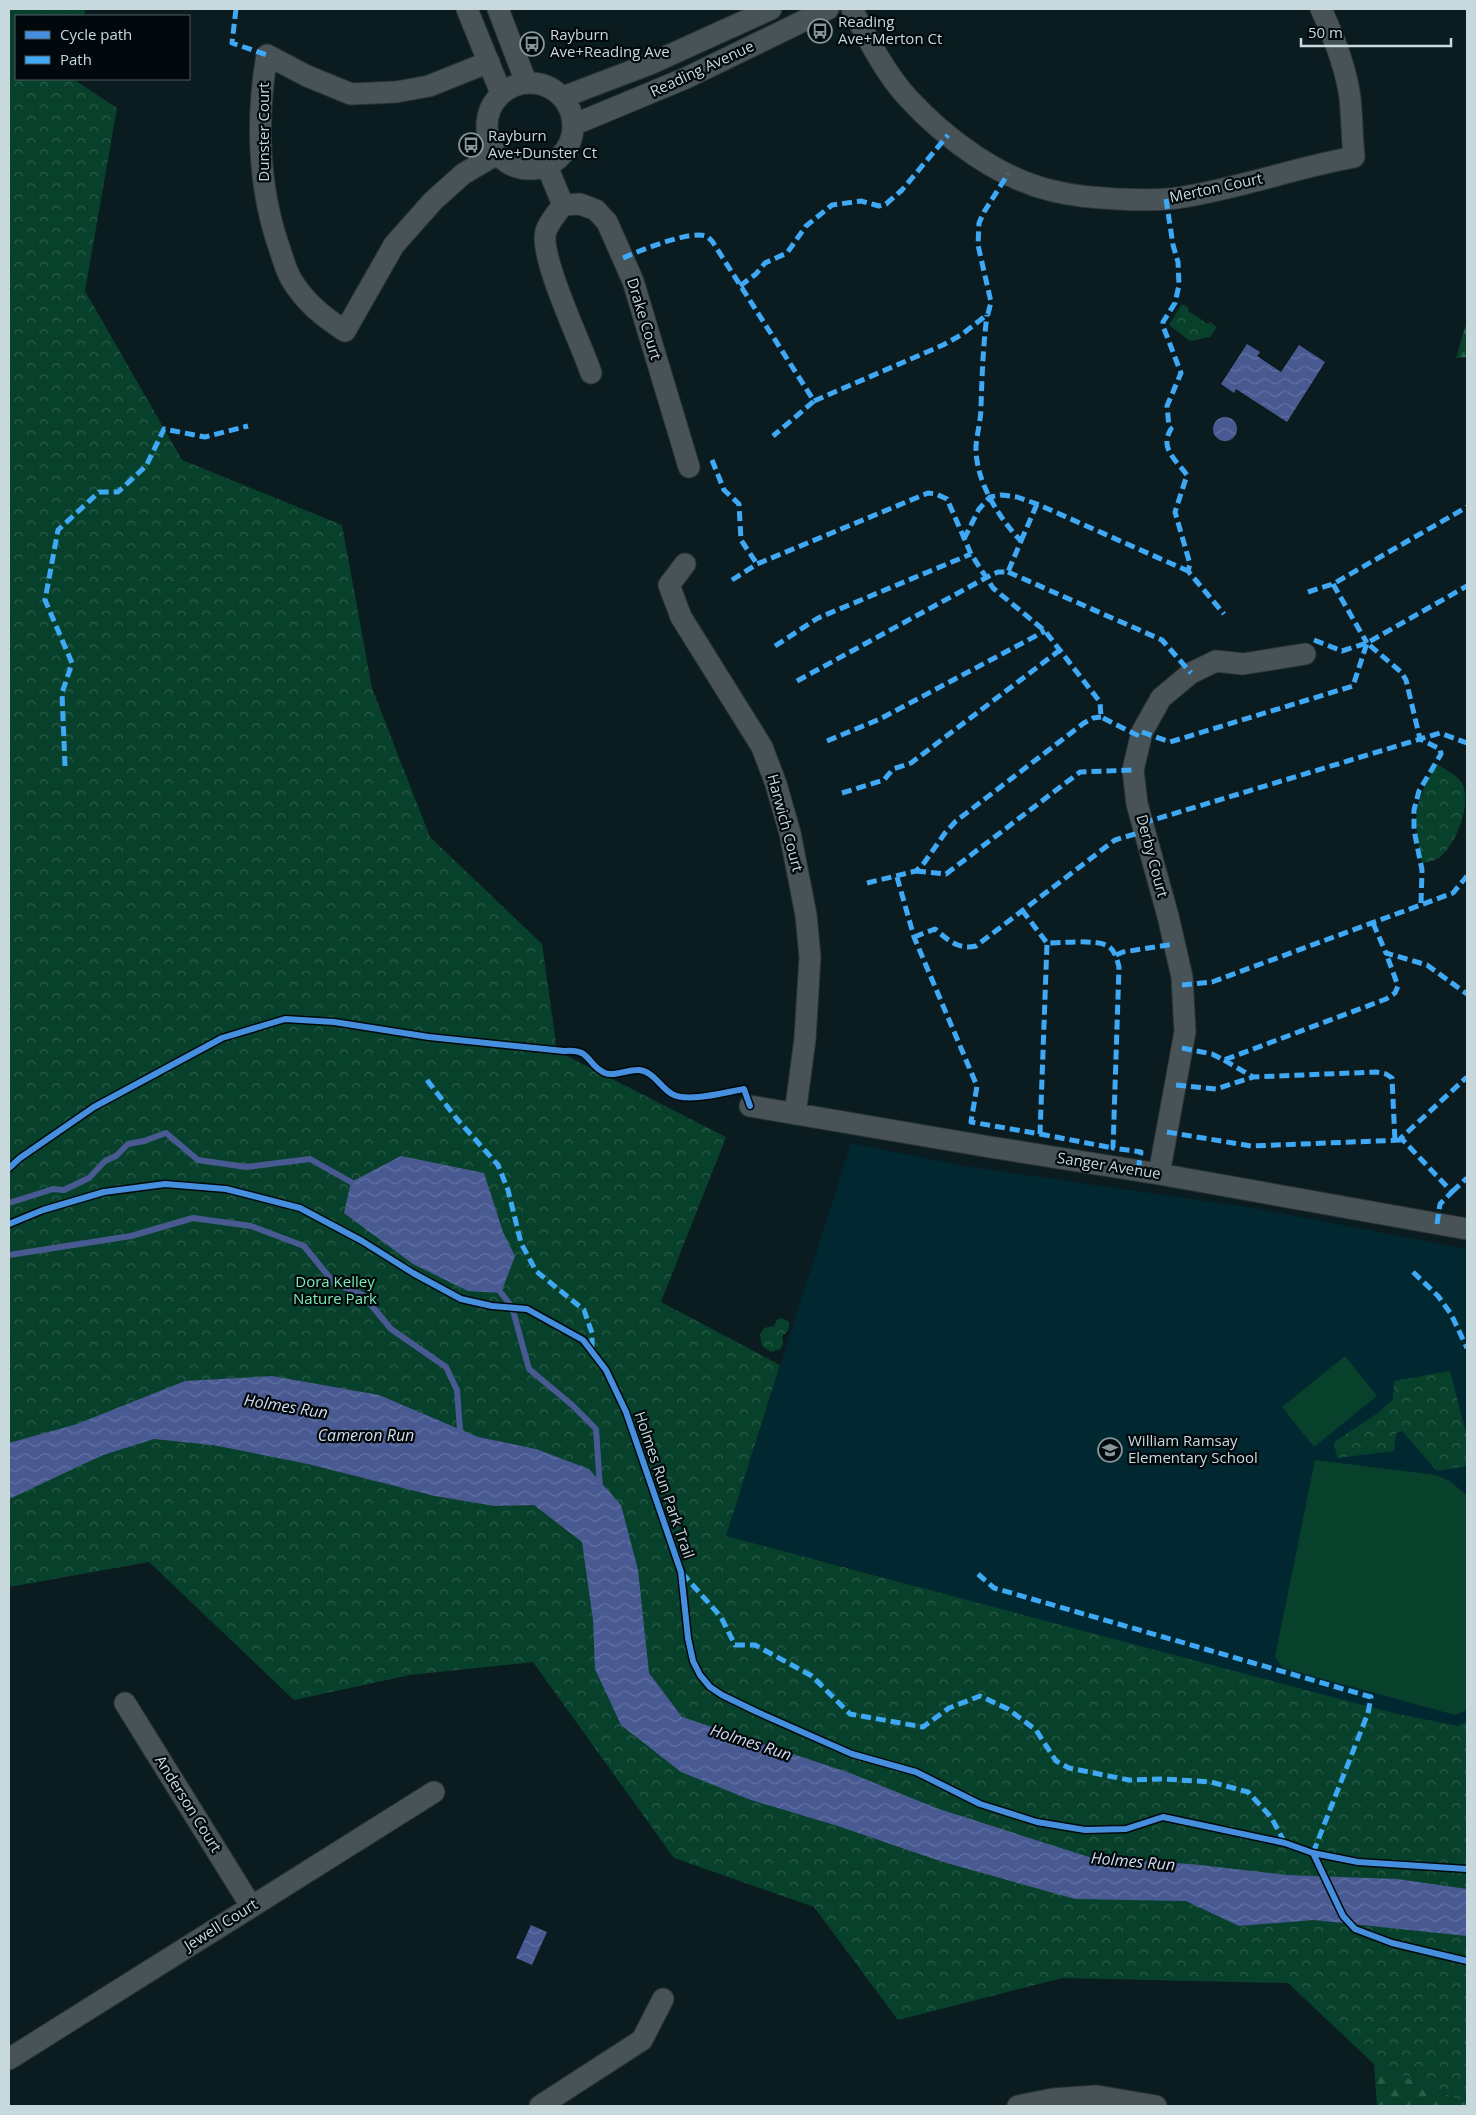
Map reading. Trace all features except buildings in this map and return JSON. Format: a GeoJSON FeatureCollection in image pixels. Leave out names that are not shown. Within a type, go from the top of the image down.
{"type":"FeatureCollection","features":[{"type":"Feature","properties":{"kind":"street"},"geometry":{"type":"LineString","coordinates":[[467,9],[501,93]]}},
{"type":"Feature","properties":{"kind":"street"},"geometry":{"type":"LineString","coordinates":[[498,9],[526,82]]}},
{"type":"Feature","properties":{"kind":"street","name":"Reading Avenue"},"geometry":{"type":"LineString","coordinates":[[573,125],[686,78],[828,9]]}},
{"type":"Feature","properties":{"kind":"street","name":"Merton Court"},"geometry":{"type":"LineString","coordinates":[[852,9],[877,54],[908,98],[948,134],[989,164],[1024,182],[1052,191],[1088,198],[1137,200],[1175,199],[1220,190],[1354,156],[1350,98],[1347,83],[1342,61],[1321,9]]}},
{"type":"Feature","properties":{"kind":"street"},"geometry":{"type":"LineString","coordinates":[[765,10],[776,35]]}},
{"type":"Feature","properties":{"kind":"street","name":"Reading Avenue"},"geometry":{"type":"LineString","coordinates":[[563,97],[650,64],[765,10]]}},
{"type":"Feature","properties":{"kind":"street","name":"Dunster Court"},"geometry":{"type":"LineString","coordinates":[[489,62],[429,86],[396,92],[351,94],[307,76],[267,54],[262,83],[261,168],[273,230],[290,277],[309,304],[322,316],[345,330],[394,245],[433,201],[463,174],[497,154]]}},
{"type":"Feature","properties":{"kind":"street"},"geometry":{"type":"LineString","coordinates":[[526,82],[546,86],[563,97],[570,108],[573,125],[568,148],[547,166],[534,169],[520,168],[507,163],[497,154],[490,143],[486,130],[488,116],[493,103],[501,93],[513,86],[526,82]]}},
{"type":"Feature","properties":{"kind":"street"},"geometry":{"type":"LineString","coordinates":[[547,166],[563,205],[545,232],[546,250],[555,280],[591,373]]}},
{"type":"Feature","properties":{"kind":"street","name":"Drake Court"},"geometry":{"type":"LineString","coordinates":[[563,205],[580,204],[596,210],[607,222],[633,281],[689,467]]}},
{"type":"Feature","properties":{"kind":"street","name":"Harwich Court"},"geometry":{"type":"LineString","coordinates":[[685,564],[669,585],[681,617],[762,747],[776,784],[798,867],[806,915],[810,958],[806,1030],[795,1114]]}},
{"type":"Feature","properties":{"kind":"street","name":"Derby Court"},"geometry":{"type":"LineString","coordinates":[[1159,1174],[1185,1032],[1182,977],[1168,916],[1137,804],[1133,770],[1142,732],[1161,698],[1191,673],[1216,661],[1243,664],[1305,654]]}},
{"type":"Feature","properties":{"kind":"street","name":"Sanger Avenue"},"geometry":{"type":"LineString","coordinates":[[750,1106],[1159,1174],[1467,1228]]}},
{"type":"Feature","properties":{"kind":"street","name":"Anderson Court"},"geometry":{"type":"LineString","coordinates":[[125,1703],[251,1906]]}},
{"type":"Feature","properties":{"kind":"street","name":"Jewell Court"},"geometry":{"type":"LineString","coordinates":[[9,2059],[434,1792]]}},
{"type":"Feature","properties":{"kind":"street"},"geometry":{"type":"LineString","coordinates":[[540,2106],[642,2040],[663,1999]]}},
{"type":"Feature","properties":{"kind":"street"},"geometry":{"type":"LineString","coordinates":[[1018,2106],[1053,2099],[1098,2096],[1156,2106]]}},
{"type":"Feature","properties":{"kind":"shaded area","name":"William Ramsay Elementary School"},"geometry":{"type":"Polygon","coordinates":[[[851,1143],[964,1166],[1253,1208],[1467,1249],[1467,1721],[1458,1726],[1389,1713],[1060,1628],[871,1574],[726,1536],[851,1143]]]}},
{"type":"Feature","properties":{"kind":"green space","name":"Dora Kelley Nature Park"},"geometry":{"type":"Polygon","coordinates":[[[9,9],[85,9],[84,15],[15,15],[15,80],[75,80],[117,108],[85,291],[182,460],[342,525],[372,688],[430,837],[542,944],[557,1051],[726,1137],[661,1302],[780,1365],[726,1536],[1389,1712],[1458,1726],[1467,1721],[1467,2103],[1374,2064],[1288,1983],[1062,1978],[898,2020],[814,1907],[674,1858],[533,1662],[410,1675],[294,1700],[149,1562],[9,1587],[9,9]]]}},
{"type":"Feature","properties":{"kind":"green space"},"geometry":{"type":"Polygon","coordinates":[[[1182,304],[1189,308],[1188,311],[1208,324],[1210,322],[1217,327],[1210,337],[1190,341],[1169,325],[1182,304]]]}},
{"type":"Feature","properties":{"kind":"green space"},"geometry":{"type":"Polygon","coordinates":[[[1467,321],[1467,357],[1456,358],[1467,321]]]}},
{"type":"Feature","properties":{"kind":"green space"},"geometry":{"type":"Polygon","coordinates":[[[1437,764],[1454,775],[1462,783],[1465,791],[1464,812],[1457,833],[1446,851],[1436,859],[1422,863],[1417,834],[1417,812],[1423,790],[1437,764]]]}},
{"type":"Feature","properties":{"kind":"green space"},"geometry":{"type":"Polygon","coordinates":[[[782,1318],[789,1322],[788,1329],[782,1336],[783,1344],[780,1349],[771,1352],[762,1346],[760,1335],[764,1328],[774,1326],[777,1320],[782,1318]]]}},
{"type":"Feature","properties":{"kind":"green space"},"geometry":{"type":"Polygon","coordinates":[[[1345,1356],[1377,1396],[1314,1447],[1282,1407],[1345,1356]]]}},
{"type":"Feature","properties":{"kind":"green space"},"geometry":{"type":"Polygon","coordinates":[[[1450,1371],[1467,1437],[1467,1466],[1437,1471],[1402,1431],[1396,1433],[1394,1451],[1337,1458],[1334,1442],[1378,1413],[1393,1399],[1394,1381],[1450,1371]]]}},
{"type":"Feature","properties":{"kind":"green space"},"geometry":{"type":"Polygon","coordinates":[[[1315,1460],[1436,1475],[1450,1481],[1467,1496],[1467,1710],[1455,1715],[1283,1668],[1275,1657],[1315,1460]]]}},
{"type":"Feature","properties":{"kind":"green space"},"geometry":{"type":"Polygon","coordinates":[[[1374,2064],[1467,2103],[1467,2106],[1377,2106],[1374,2064]]]}},
{"type":"Feature","properties":{"kind":"water"},"geometry":{"type":"Polygon","coordinates":[[[1247,344],[1260,352],[1257,356],[1281,372],[1299,345],[1325,362],[1287,422],[1236,389],[1234,393],[1221,384],[1247,344]]]}},
{"type":"Feature","properties":{"kind":"water"},"geometry":{"type":"Polygon","coordinates":[[[1225,417],[1233,421],[1237,429],[1233,437],[1225,441],[1217,437],[1213,429],[1217,421],[1225,417]]]}},
{"type":"Feature","properties":{"kind":"water"},"geometry":{"type":"Polygon","coordinates":[[[401,1156],[484,1173],[503,1232],[515,1256],[501,1293],[468,1291],[413,1264],[344,1213],[351,1182],[401,1156]]]}},
{"type":"Feature","properties":{"kind":"water","name":"Cameron Run"},"geometry":{"type":"Polygon","coordinates":[[[272,1376],[379,1395],[478,1437],[536,1449],[589,1469],[621,1505],[638,1570],[649,1673],[682,1717],[850,1773],[936,1808],[1092,1858],[1191,1864],[1287,1875],[1397,1879],[1467,1889],[1467,1936],[1314,1920],[1239,1926],[1186,1901],[1075,1899],[940,1861],[838,1826],[751,1800],[681,1772],[621,1725],[595,1669],[593,1620],[582,1542],[534,1505],[495,1506],[435,1496],[308,1464],[213,1445],[154,1439],[103,1455],[9,1499],[9,1443],[77,1424],[185,1381],[272,1376]]]}},
{"type":"Feature","properties":{"kind":"water"},"geometry":{"type":"Polygon","coordinates":[[[531,1925],[547,1932],[532,1965],[516,1958],[531,1925]]]}},
{"type":"Feature","properties":{"kind":"waterway"},"geometry":{"type":"LineString","coordinates":[[9,1203],[53,1189],[64,1190],[89,1178],[105,1161],[116,1156],[128,1144],[144,1141],[166,1133],[198,1160],[246,1167],[310,1159],[351,1182]]}},
{"type":"Feature","properties":{"kind":"waterway"},"geometry":{"type":"LineString","coordinates":[[9,1255],[131,1236],[193,1218],[251,1226],[304,1246],[334,1283],[363,1295],[391,1329],[446,1367],[457,1390],[460,1430],[464,1436]]}},
{"type":"Feature","properties":{"kind":"waterway"},"geometry":{"type":"LineString","coordinates":[[501,1293],[512,1307],[529,1369],[572,1405],[596,1429],[600,1488]]}},
{"type":"Feature","properties":{"kind":"marked path"},"geometry":{"type":"LineString","coordinates":[[236,9],[232,43],[267,55]]}},
{"type":"Feature","properties":{"kind":"marked path"},"geometry":{"type":"LineString","coordinates":[[740,286],[756,274],[765,263],[787,253],[806,226],[832,205],[861,201],[879,206],[886,204],[902,190],[948,135]]}},
{"type":"Feature","properties":{"kind":"marked path"},"geometry":{"type":"LineString","coordinates":[[814,401],[943,345],[961,335],[988,314],[991,302],[978,245],[979,223],[1008,174]]}},
{"type":"Feature","properties":{"kind":"marked path"},"geometry":{"type":"LineString","coordinates":[[1166,199],[1173,245],[1178,262],[1179,285],[1175,303],[1163,322],[1163,326],[1181,373],[1167,406],[1169,427],[1171,429],[1167,442],[1170,453],[1187,475],[1175,512],[1190,564],[1188,571],[1224,614]]}},
{"type":"Feature","properties":{"kind":"marked path"},"geometry":{"type":"LineString","coordinates":[[623,258],[677,238],[699,235],[706,236],[712,241],[814,401],[773,436]]}},
{"type":"Feature","properties":{"kind":"marked path"},"geometry":{"type":"LineString","coordinates":[[797,681],[991,575],[998,572],[1008,572],[1021,541],[996,509],[979,472],[977,459],[976,446],[981,412],[987,315]]}},
{"type":"Feature","properties":{"kind":"marked path"},"geometry":{"type":"LineString","coordinates":[[65,766],[62,693],[72,663],[45,600],[58,530],[99,492],[118,492],[146,466],[164,429],[205,437],[248,426]]}},
{"type":"Feature","properties":{"kind":"marked path"},"geometry":{"type":"LineString","coordinates":[[712,460],[724,490],[739,504],[741,540],[757,564]]}},
{"type":"Feature","properties":{"kind":"marked path"},"geometry":{"type":"LineString","coordinates":[[732,580],[757,564],[928,493],[936,494],[947,499],[971,554],[993,588],[1045,631],[1100,702],[1101,717],[1141,737]]}},
{"type":"Feature","properties":{"kind":"marked path"},"geometry":{"type":"LineString","coordinates":[[964,539],[979,509],[990,497],[1002,495],[1017,497],[1037,504],[1188,571]]}},
{"type":"Feature","properties":{"kind":"marked path"},"geometry":{"type":"LineString","coordinates":[[1021,541],[1037,504]]}},
{"type":"Feature","properties":{"kind":"marked path"},"geometry":{"type":"LineString","coordinates":[[1308,592],[1333,584],[1467,507]]}},
{"type":"Feature","properties":{"kind":"marked path"},"geometry":{"type":"LineString","coordinates":[[775,646],[818,618],[971,554]]}},
{"type":"Feature","properties":{"kind":"marked path"},"geometry":{"type":"LineString","coordinates":[[1008,572],[1162,640],[1191,673]]}},
{"type":"Feature","properties":{"kind":"marked path"},"geometry":{"type":"LineString","coordinates":[[1333,584],[1367,643]]}},
{"type":"Feature","properties":{"kind":"marked path"},"geometry":{"type":"LineString","coordinates":[[1142,732],[1170,742],[1353,686],[1367,643],[1467,586]]}},
{"type":"Feature","properties":{"kind":"marked path"},"geometry":{"type":"LineString","coordinates":[[827,741],[880,719],[1045,631]]}},
{"type":"Feature","properties":{"kind":"marked path"},"geometry":{"type":"LineString","coordinates":[[1314,640],[1342,651],[1367,643],[1401,672],[1406,680],[1420,739],[1440,749],[1441,754],[1419,791],[1414,810],[1414,830],[1422,870],[1421,905]]}},
{"type":"Feature","properties":{"kind":"marked path"},"geometry":{"type":"LineString","coordinates":[[842,793],[884,780],[893,769],[911,763],[1060,650]]}},
{"type":"Feature","properties":{"kind":"marked path"},"geometry":{"type":"LineString","coordinates":[[867,883],[916,871],[956,821],[1084,723],[1093,718],[1101,717]]}},
{"type":"Feature","properties":{"kind":"marked path"},"geometry":{"type":"LineString","coordinates":[[1143,823],[1440,733],[1467,743]]}},
{"type":"Feature","properties":{"kind":"marked path"},"geometry":{"type":"LineString","coordinates":[[916,871],[946,874],[1080,772],[1133,770]]}},
{"type":"Feature","properties":{"kind":"marked path"},"geometry":{"type":"LineString","coordinates":[[914,937],[935,929],[959,945],[964,947],[976,946],[1115,840],[1145,831]]}},
{"type":"Feature","properties":{"kind":"marked path"},"geometry":{"type":"LineString","coordinates":[[1182,985],[1212,982],[1453,893],[1467,876]]}},
{"type":"Feature","properties":{"kind":"marked path"},"geometry":{"type":"LineString","coordinates":[[897,877],[914,937],[977,1086],[971,1122],[1040,1134],[1047,943]]}},
{"type":"Feature","properties":{"kind":"marked path"},"geometry":{"type":"LineString","coordinates":[[1022,910],[1047,943],[1078,942],[1103,944],[1108,946],[1115,955],[1119,967],[1113,1148],[1141,1152],[1138,1170]]}},
{"type":"Feature","properties":{"kind":"marked path"},"geometry":{"type":"LineString","coordinates":[[1373,923],[1386,953],[1427,965],[1467,994]]}},
{"type":"Feature","properties":{"kind":"marked path"},"geometry":{"type":"LineString","coordinates":[[1116,955],[1123,952],[1174,944]]}},
{"type":"Feature","properties":{"kind":"marked path"},"geometry":{"type":"LineString","coordinates":[[1182,1048],[1212,1054],[1224,1060],[1386,999],[1395,993],[1398,986],[1386,953]]}},
{"type":"Feature","properties":{"kind":"marked path"},"geometry":{"type":"LineString","coordinates":[[1224,1060],[1253,1077],[1376,1072],[1386,1074],[1392,1078],[1395,1141]]}},
{"type":"Feature","properties":{"kind":"marked path"},"geometry":{"type":"LineString","coordinates":[[1176,1085],[1216,1089],[1253,1077]]}},
{"type":"Feature","properties":{"kind":"marked path"},"geometry":{"type":"LineString","coordinates":[[1437,1224],[1440,1204],[1452,1192],[1401,1138],[1467,1077]]}},
{"type":"Feature","properties":{"kind":"marked path"},"geometry":{"type":"LineString","coordinates":[[427,1080],[457,1119],[498,1165],[508,1190],[521,1243],[536,1271],[584,1310],[592,1333],[592,1351]]}},
{"type":"Feature","properties":{"kind":"marked path"},"geometry":{"type":"LineString","coordinates":[[1167,1132],[1251,1146],[1403,1140]]}},
{"type":"Feature","properties":{"kind":"marked path"},"geometry":{"type":"LineString","coordinates":[[1040,1134],[1113,1148]]}},
{"type":"Feature","properties":{"kind":"marked path"},"geometry":{"type":"LineString","coordinates":[[1452,1192],[1467,1178]]}},
{"type":"Feature","properties":{"kind":"marked path"},"geometry":{"type":"LineString","coordinates":[[1413,1272],[1438,1296],[1451,1314],[1467,1348]]}},
{"type":"Feature","properties":{"kind":"marked path"},"geometry":{"type":"LineString","coordinates":[[682,1573],[721,1617],[735,1645],[755,1645],[812,1676],[850,1714],[923,1727],[949,1708],[980,1696],[1008,1709],[1036,1730],[1056,1761],[1069,1768],[1129,1780],[1164,1779],[1211,1782],[1248,1792],[1271,1817],[1285,1843]]}},
{"type":"Feature","properties":{"kind":"marked path"},"geometry":{"type":"LineString","coordinates":[[978,1574],[994,1588],[1371,1697],[1368,1713],[1313,1853]]}},
{"type":"Feature","properties":{"kind":"cycle path"},"geometry":{"type":"LineString","coordinates":[[9,1168],[20,1158],[94,1107],[222,1038],[285,1019],[334,1022],[429,1037],[580,1052],[599,1070],[605,1073],[644,1071],[653,1076],[672,1094],[679,1096],[707,1096],[744,1089],[750,1106]]}},
{"type":"Feature","properties":{"kind":"cycle path","name":"Holmes Run Park Trail"},"geometry":{"type":"LineString","coordinates":[[9,1224],[43,1210],[104,1192],[165,1184],[226,1189],[300,1208],[362,1241],[413,1273],[461,1299],[492,1306],[527,1309],[583,1340],[606,1370],[626,1412],[681,1572],[688,1638],[693,1661],[700,1675],[710,1687],[757,1712],[852,1754],[916,1772],[980,1804],[1037,1822],[1085,1830],[1126,1829],[1163,1817],[1285,1843],[1313,1853],[1343,1916],[1355,1929],[1392,1943],[1467,1961]]}},
{"type":"Feature","properties":{"kind":"cycle path"},"geometry":{"type":"LineString","coordinates":[[1313,1853],[1358,1862],[1467,1869]]}},
{"type":"Feature","properties":{"kind":"place","name":"Reading Ave+Merton Ct"},"geometry":{"type":"Point","coordinates":[820,31]}},
{"type":"Feature","properties":{"kind":"place","name":"Rayburn Ave+Reading Ave"},"geometry":{"type":"Point","coordinates":[532,44]}},
{"type":"Feature","properties":{"kind":"place","name":"Rayburn Ave+Dunster Ct"},"geometry":{"type":"Point","coordinates":[471,145]}},
{"type":"Feature","properties":{"kind":"place","name":"William Ramsay Elementary School"},"geometry":{"type":"Point","coordinates":[1110,1450]}},
{"type":"Feature","properties":{"kind":"water label","name":"Holmes Run"},"geometry":{"type":"Point","coordinates":[286,1406]}},
{"type":"Feature","properties":{"kind":"water label","name":"Holmes Run"},"geometry":{"type":"Point","coordinates":[751,1742]}},
{"type":"Feature","properties":{"kind":"water label","name":"Holmes Run"},"geometry":{"type":"Point","coordinates":[1133,1861]}}]}
